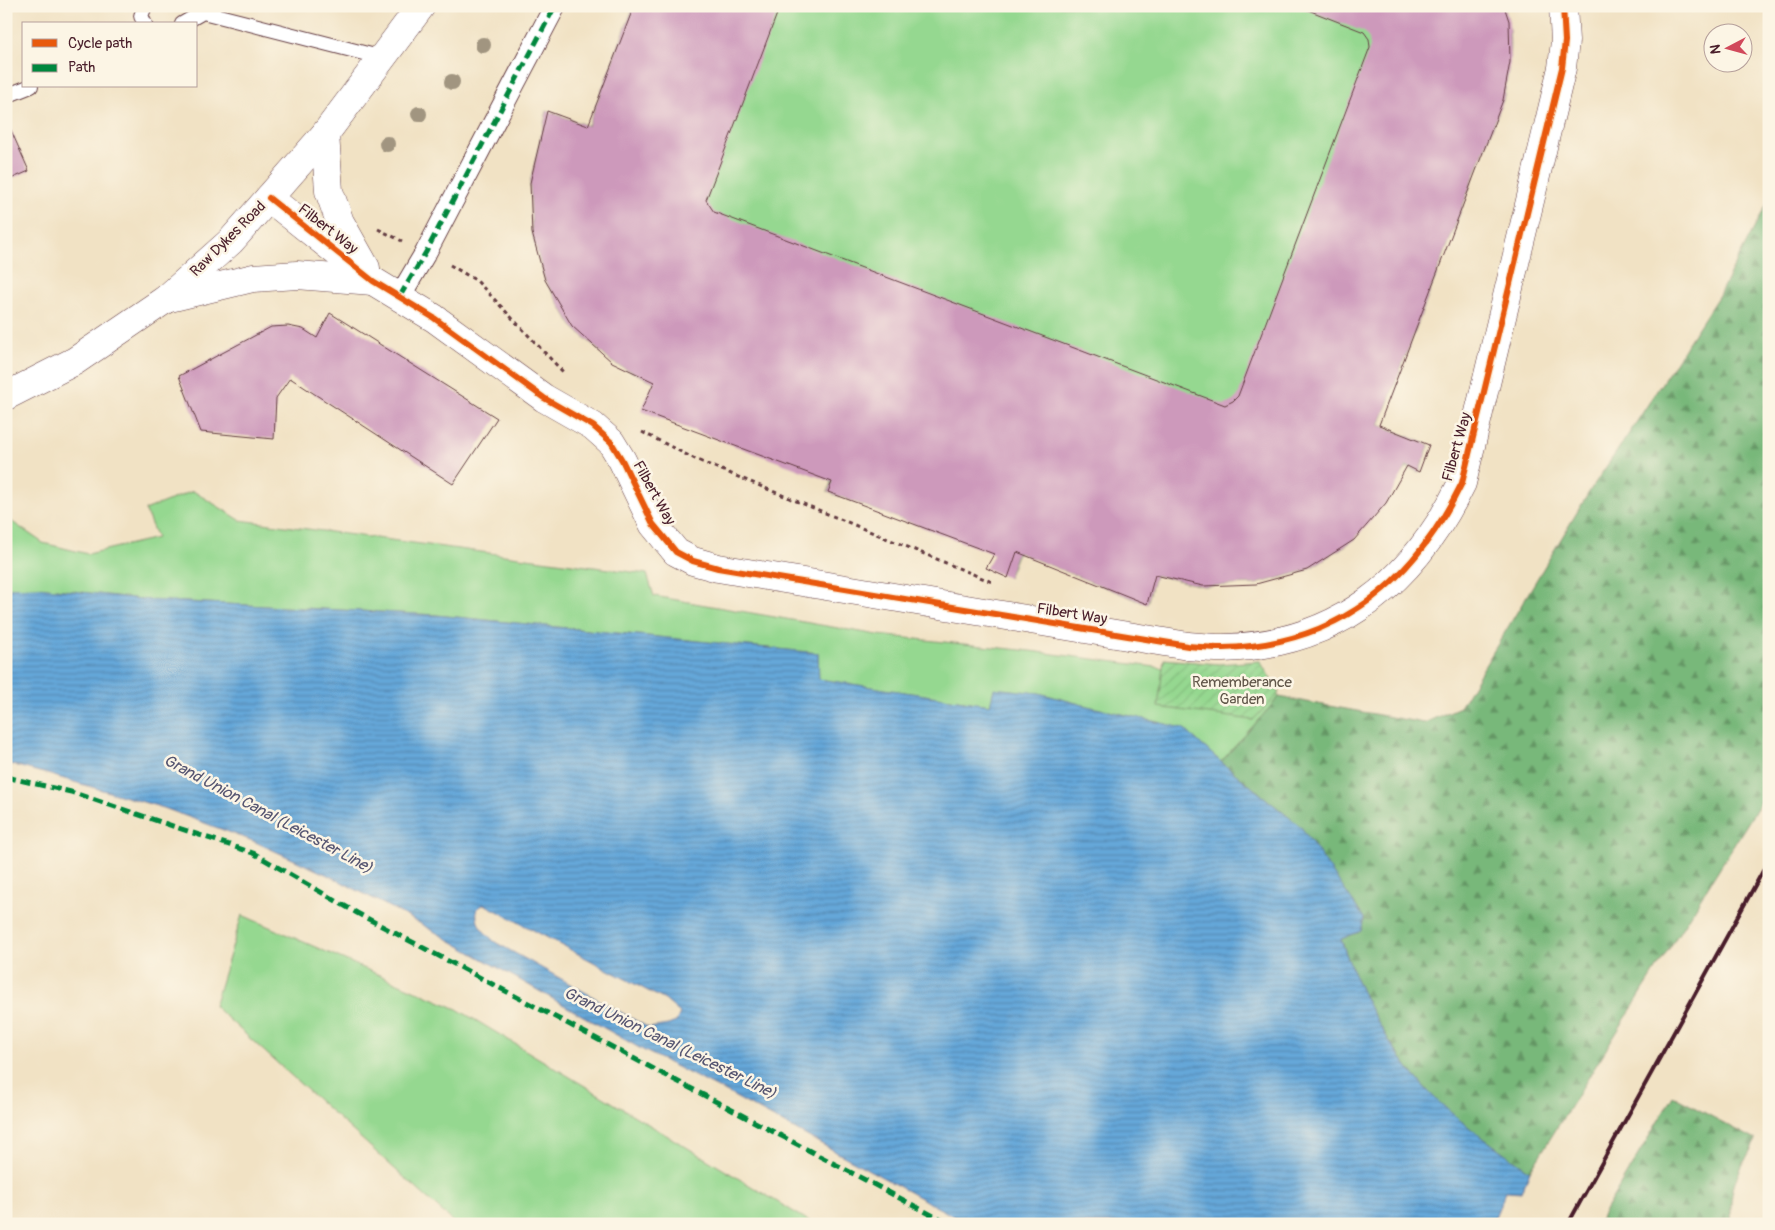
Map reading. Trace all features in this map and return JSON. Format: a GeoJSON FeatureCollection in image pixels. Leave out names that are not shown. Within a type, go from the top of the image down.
{"type":"FeatureCollection","features":[{"type":"Feature","properties":{"kind":"street","name":"Raw Dykes Road"},"geometry":{"type":"LineString","coordinates":[[6,396],[75,361],[166,299],[231,241],[325,134],[421,6]]}},
{"type":"Feature","properties":{"kind":"street"},"geometry":{"type":"LineString","coordinates":[[400,296],[426,252],[555,6]]}},
{"type":"Feature","properties":{"kind":"street","name":"Filbert Way"},"geometry":{"type":"LineString","coordinates":[[269,198],[373,281],[434,318],[544,398],[593,426],[611,442],[622,460],[653,524],[676,552],[693,560],[718,568],[1188,646],[1223,648],[1262,644],[1299,635],[1342,617],[1363,605],[1388,586],[1410,564],[1432,535],[1449,510],[1462,483],[1562,68],[1564,41],[1563,6]]}},
{"type":"Feature","properties":{"kind":"street","name":"Filbert Way"},"geometry":{"type":"LineString","coordinates":[[325,134],[329,191],[340,222],[373,281]]}},
{"type":"Feature","properties":{"kind":"street","name":"Filbert Way"},"geometry":{"type":"LineString","coordinates":[[166,299],[253,278],[297,275],[373,281]]}},
{"type":"Feature","properties":{"kind":"lane"},"geometry":{"type":"LineString","coordinates":[[144,22],[141,16],[145,6]]}},
{"type":"Feature","properties":{"kind":"lane"},"geometry":{"type":"LineString","coordinates":[[186,22],[203,12],[383,58]]}},
{"type":"Feature","properties":{"kind":"lane"},"geometry":{"type":"LineString","coordinates":[[6,96],[26,88]]}},
{"type":"Feature","properties":{"kind":"path"},"geometry":{"type":"LineString","coordinates":[[340,222],[352,216],[426,252],[477,281],[566,375]]}},
{"type":"Feature","properties":{"kind":"path"},"geometry":{"type":"LineString","coordinates":[[635,429],[696,459],[1000,585]]}},
{"type":"Feature","properties":{"kind":"green space"},"geometry":{"type":"Polygon","coordinates":[[[634,6],[1504,6],[1509,30],[1510,53],[1503,100],[1379,425],[1429,445],[1419,472],[1407,467],[1354,540],[1307,570],[1256,584],[1203,586],[1155,575],[1147,604],[1018,552],[1008,578],[994,553],[828,492],[831,482],[654,382],[612,362],[572,326],[545,280],[532,233],[530,183],[547,111],[588,126],[634,6]]]}},
{"type":"Feature","properties":{"kind":"green space"},"geometry":{"type":"Polygon","coordinates":[[[1769,200],[1769,789],[1530,1171],[1449,1112],[1423,1086],[1408,1067],[1393,1047],[1368,1004],[1341,939],[1361,931],[1363,918],[1301,827],[1221,762],[1279,697],[1424,723],[1460,707],[1591,489],[1719,295],[1769,200]]]}},
{"type":"Feature","properties":{"kind":"green space"},"geometry":{"type":"Polygon","coordinates":[[[193,491],[240,520],[647,574],[654,596],[878,635],[1030,651],[1171,669],[1264,670],[1279,697],[1221,762],[1183,728],[1039,693],[990,705],[818,679],[818,653],[436,615],[149,600],[38,587],[6,588],[6,516],[43,543],[88,554],[157,538],[145,510],[193,491]]]}},
{"type":"Feature","properties":{"kind":"green space","name":"Rememberance Garden"},"geometry":{"type":"Polygon","coordinates":[[[1164,659],[1218,664],[1260,661],[1279,693],[1253,720],[1158,707],[1164,659]]]}},
{"type":"Feature","properties":{"kind":"green space"},"geometry":{"type":"Polygon","coordinates":[[[242,915],[457,1009],[814,1224],[456,1224],[214,1006],[242,915]]]}},
{"type":"Feature","properties":{"kind":"green space"},"geometry":{"type":"Polygon","coordinates":[[[1673,1096],[1756,1140],[1740,1171],[1733,1190],[1731,1200],[1732,1224],[1597,1224],[1673,1096]]]}},
{"type":"Feature","properties":{"kind":"water","name":"Grand Union Canal (Leicester Line)"},"geometry":{"type":"Polygon","coordinates":[[[38,587],[149,600],[436,615],[818,653],[819,679],[990,705],[994,688],[1039,693],[1183,728],[1221,762],[1301,827],[1364,918],[1361,931],[1341,939],[1358,982],[1380,1026],[1408,1067],[1439,1102],[1472,1129],[1530,1171],[1522,1192],[1506,1191],[1492,1224],[968,1224],[728,1093],[643,1050],[414,920],[332,877],[253,841],[164,808],[6,763],[6,588],[38,587]],[[484,904],[477,909],[479,924],[495,942],[649,1028],[676,1022],[680,1013],[665,1000],[484,904]]]}},
{"type":"Feature","properties":{"kind":"building"},"geometry":{"type":"Polygon","coordinates":[[[634,6],[780,6],[706,200],[714,212],[1225,405],[1238,396],[1370,47],[1369,39],[1364,32],[1298,6],[1504,6],[1509,21],[1510,62],[1503,100],[1379,425],[1429,445],[1419,472],[1407,466],[1386,503],[1354,540],[1307,570],[1256,584],[1203,586],[1155,575],[1147,604],[1017,552],[1008,578],[986,568],[994,554],[828,492],[832,482],[641,411],[654,382],[612,362],[572,326],[545,280],[532,233],[530,183],[547,111],[588,126],[634,6]]]}},
{"type":"Feature","properties":{"kind":"building"},"geometry":{"type":"Polygon","coordinates":[[[6,119],[29,171],[6,181],[6,119]]]}},
{"type":"Feature","properties":{"kind":"building"},"geometry":{"type":"Polygon","coordinates":[[[330,313],[497,418],[453,484],[290,378],[276,398],[274,439],[201,432],[179,376],[271,327],[288,326],[303,329],[317,338],[330,313]]]}},
{"type":"Feature","properties":{"kind":"railway"},"geometry":{"type":"LineString","coordinates":[[1568,1224],[1769,860]]}},
{"type":"Feature","properties":{"kind":"marked path"},"geometry":{"type":"LineString","coordinates":[[400,296],[426,252],[555,6]]}},
{"type":"Feature","properties":{"kind":"marked path"},"geometry":{"type":"LineString","coordinates":[[6,777],[71,792],[253,853],[357,913],[949,1224]]}},
{"type":"Feature","properties":{"kind":"cycle path"},"geometry":{"type":"LineString","coordinates":[[269,198],[373,281],[434,318],[544,398],[593,426],[611,442],[622,460],[653,524],[676,552],[693,561],[718,568],[1188,646],[1223,648],[1264,644],[1302,635],[1336,621],[1367,602],[1395,578],[1420,551],[1442,519],[1462,483],[1562,68],[1565,41],[1563,6]]}}]}
